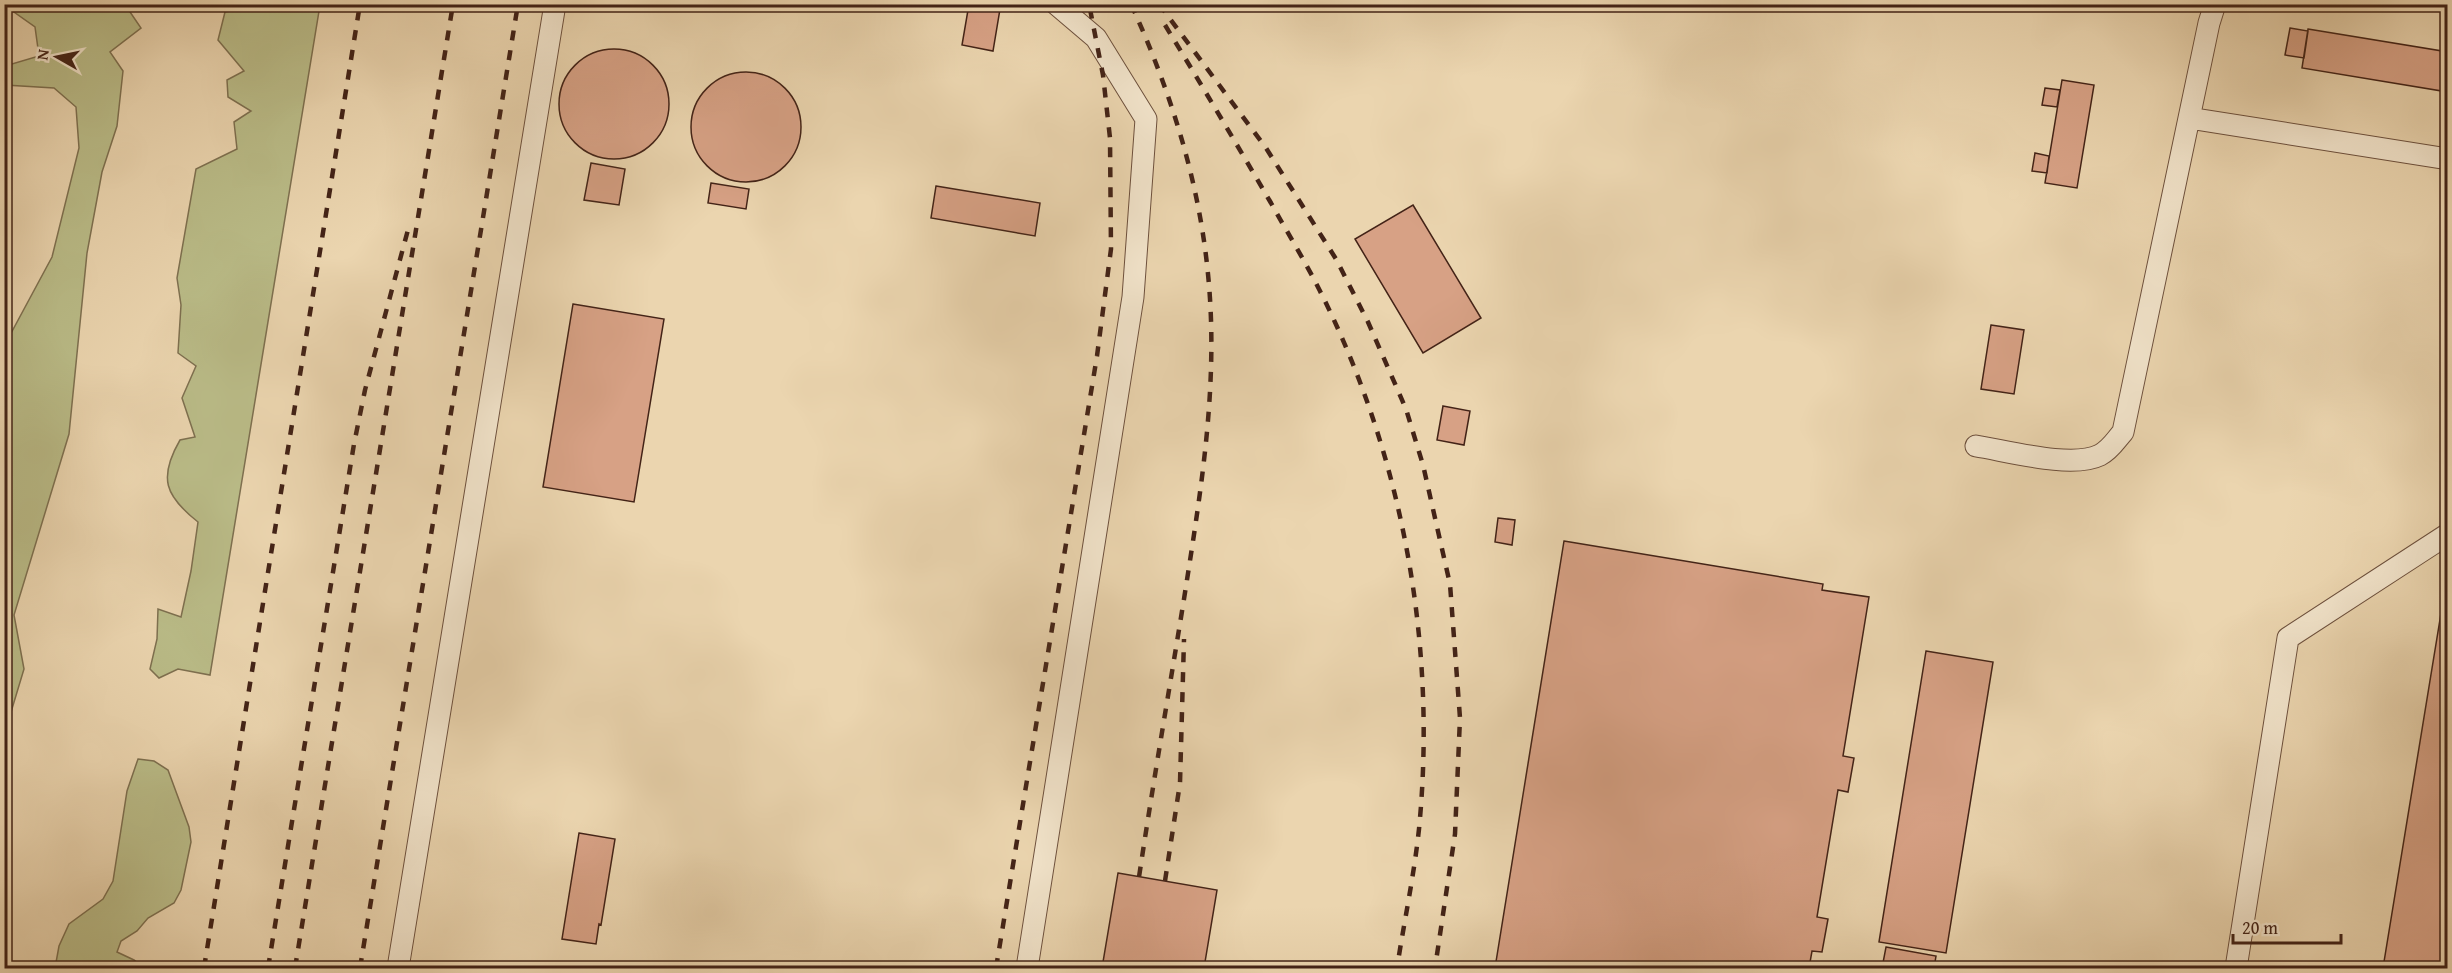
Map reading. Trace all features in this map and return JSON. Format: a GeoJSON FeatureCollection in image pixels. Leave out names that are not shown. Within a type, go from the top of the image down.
{"type":"FeatureCollection","features":[{"type":"Feature","properties":{"kind":"lane"},"geometry":{"type":"LineString","coordinates":[[398,969],[555,4]]}},
{"type":"Feature","properties":{"kind":"lane"},"geometry":{"type":"LineString","coordinates":[[1027,969],[1133,297],[1146,119],[1096,38],[1056,4]]}},
{"type":"Feature","properties":{"kind":"lane"},"geometry":{"type":"LineString","coordinates":[[1976,446],[2070,461],[2099,456],[2112,447],[2123,432],[2209,23],[2216,4]]}},
{"type":"Feature","properties":{"kind":"lane"},"geometry":{"type":"LineString","coordinates":[[2189,118],[2448,159]]}},
{"type":"Feature","properties":{"kind":"lane"},"geometry":{"type":"LineString","coordinates":[[2236,969],[2288,638],[2448,534]]}},
{"type":"Feature","properties":{"kind":"green space"},"geometry":{"type":"Polygon","coordinates":[[[4,5],[129,5],[128,9],[141,28],[110,52],[123,71],[117,126],[102,172],[87,253],[69,434],[14,615],[24,669],[5,732],[5,367],[9,337],[52,257],[79,148],[76,107],[54,88],[5,85],[5,66],[39,56],[35,27],[4,5]]]}},
{"type":"Feature","properties":{"kind":"green space"},"geometry":{"type":"Polygon","coordinates":[[[250,5],[320,5],[210,675],[178,669],[159,678],[150,669],[157,639],[158,609],[181,617],[198,522],[178,504],[168,486],[167,476],[173,453],[180,440],[195,437],[182,398],[196,366],[178,353],[181,305],[177,278],[196,169],[237,149],[234,122],[251,111],[228,97],[227,80],[244,71],[218,40],[225,12],[250,7],[250,5]]]}},
{"type":"Feature","properties":{"kind":"green space"},"geometry":{"type":"Polygon","coordinates":[[[138,759],[154,761],[168,770],[189,827],[191,842],[181,890],[174,903],[148,918],[137,931],[121,941],[117,952],[144,968],[55,968],[59,946],[69,924],[103,899],[113,881],[127,791],[138,759]]]}},
{"type":"Feature","properties":{"kind":"building"},"geometry":{"type":"Polygon","coordinates":[[[969,4],[1000,9],[993,51],[962,45],[969,4]]]}},
{"type":"Feature","properties":{"kind":"building"},"geometry":{"type":"Polygon","coordinates":[[[2290,28],[2308,31],[2304,58],[2285,55],[2290,28]]]}},
{"type":"Feature","properties":{"kind":"building"},"geometry":{"type":"Polygon","coordinates":[[[2308,29],[2448,52],[2448,92],[2302,68],[2308,29]]]}},
{"type":"Feature","properties":{"kind":"building"},"geometry":{"type":"Polygon","coordinates":[[[614,49],[635,53],[653,65],[665,83],[669,104],[665,125],[653,143],[635,155],[614,159],[593,155],[575,143],[563,125],[559,104],[563,83],[575,65],[593,53],[614,49]]]}},
{"type":"Feature","properties":{"kind":"building"},"geometry":{"type":"Polygon","coordinates":[[[746,72],[767,76],[785,88],[797,106],[801,127],[797,148],[785,166],[767,178],[746,182],[725,178],[707,166],[695,148],[691,127],[695,106],[707,88],[725,76],[746,72]]]}},
{"type":"Feature","properties":{"kind":"building"},"geometry":{"type":"Polygon","coordinates":[[[2062,80],[2094,85],[2077,188],[2045,183],[2062,80]]]}},
{"type":"Feature","properties":{"kind":"building"},"geometry":{"type":"Polygon","coordinates":[[[2045,88],[2060,90],[2057,107],[2042,105],[2045,88]]]}},
{"type":"Feature","properties":{"kind":"building"},"geometry":{"type":"Polygon","coordinates":[[[2035,153],[2049,156],[2047,173],[2032,171],[2035,153]]]}},
{"type":"Feature","properties":{"kind":"building"},"geometry":{"type":"Polygon","coordinates":[[[591,163],[625,169],[619,205],[584,200],[591,163]]]}},
{"type":"Feature","properties":{"kind":"building"},"geometry":{"type":"Polygon","coordinates":[[[711,183],[749,189],[746,209],[708,203],[711,183]]]}},
{"type":"Feature","properties":{"kind":"building"},"geometry":{"type":"Polygon","coordinates":[[[936,186],[1040,203],[1035,236],[931,218],[936,186]]]}},
{"type":"Feature","properties":{"kind":"building"},"geometry":{"type":"Polygon","coordinates":[[[1413,205],[1481,318],[1423,353],[1355,239],[1413,205]]]}},
{"type":"Feature","properties":{"kind":"building"},"geometry":{"type":"Polygon","coordinates":[[[573,304],[664,319],[634,502],[543,487],[573,304]]]}},
{"type":"Feature","properties":{"kind":"building"},"geometry":{"type":"Polygon","coordinates":[[[1991,325],[2024,330],[2014,394],[1981,389],[1991,325]]]}},
{"type":"Feature","properties":{"kind":"building"},"geometry":{"type":"Polygon","coordinates":[[[1443,406],[1470,411],[1464,445],[1437,440],[1443,406]]]}},
{"type":"Feature","properties":{"kind":"building"},"geometry":{"type":"Polygon","coordinates":[[[1498,518],[1515,520],[1512,545],[1495,542],[1498,518]]]}},
{"type":"Feature","properties":{"kind":"building"},"geometry":{"type":"Polygon","coordinates":[[[1564,541],[1823,584],[1822,590],[1869,597],[1843,756],[1854,758],[1848,792],[1838,790],[1817,917],[1828,919],[1822,952],[1812,951],[1809,968],[1495,968],[1564,541]]]}},
{"type":"Feature","properties":{"kind":"building"},"geometry":{"type":"Polygon","coordinates":[[[2448,593],[2448,968],[2383,968],[2444,595],[2448,593]]]}},
{"type":"Feature","properties":{"kind":"building"},"geometry":{"type":"Polygon","coordinates":[[[1926,651],[1993,662],[1946,953],[1879,942],[1926,651]]]}},
{"type":"Feature","properties":{"kind":"building"},"geometry":{"type":"Polygon","coordinates":[[[579,833],[615,839],[596,944],[562,939],[579,833]]]}},
{"type":"Feature","properties":{"kind":"building"},"geometry":{"type":"Polygon","coordinates":[[[1118,873],[1217,890],[1204,968],[1102,968],[1118,873]]]}},
{"type":"Feature","properties":{"kind":"building"},"geometry":{"type":"Polygon","coordinates":[[[1886,947],[1936,956],[1934,968],[1882,968],[1886,947]]]}},
{"type":"Feature","properties":{"kind":"railway"},"geometry":{"type":"LineString","coordinates":[[204,968],[360,4]]}},
{"type":"Feature","properties":{"kind":"railway"},"geometry":{"type":"LineString","coordinates":[[295,968],[453,4]]}},
{"type":"Feature","properties":{"kind":"railway"},"geometry":{"type":"LineString","coordinates":[[360,968],[518,4]]}},
{"type":"Feature","properties":{"kind":"railway"},"geometry":{"type":"LineString","coordinates":[[996,968],[1097,356],[1111,249],[1110,138],[1103,75],[1089,4]]}},
{"type":"Feature","properties":{"kind":"railway"},"geometry":{"type":"LineString","coordinates":[[1131,4],[1170,102],[1190,170],[1204,239],[1211,315],[1210,396],[1202,477],[1139,877]]}},
{"type":"Feature","properties":{"kind":"railway"},"geometry":{"type":"LineString","coordinates":[[1159,4],[1266,148],[1336,259],[1368,322],[1406,409],[1423,465],[1450,584],[1460,718],[1455,834],[1435,968]]}},
{"type":"Feature","properties":{"kind":"railway"},"geometry":{"type":"LineString","coordinates":[[1165,25],[1271,203],[1320,291],[1349,354],[1373,419],[1393,485],[1407,553],[1417,621],[1423,691],[1423,760],[1419,829],[1397,968]]}},
{"type":"Feature","properties":{"kind":"railway"},"geometry":{"type":"LineString","coordinates":[[268,968],[354,444],[365,390],[409,226]]}},
{"type":"Feature","properties":{"kind":"railway"},"geometry":{"type":"LineString","coordinates":[[1165,881],[1180,783],[1184,639]]}}]}
